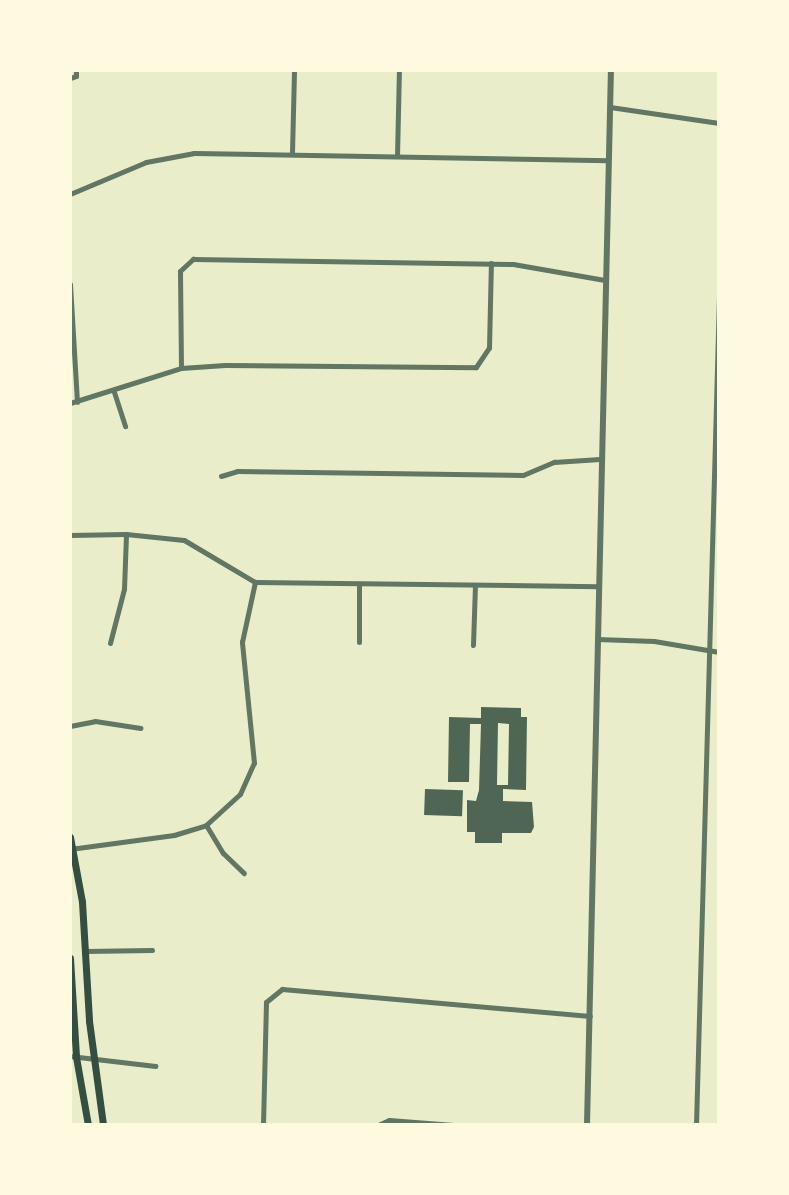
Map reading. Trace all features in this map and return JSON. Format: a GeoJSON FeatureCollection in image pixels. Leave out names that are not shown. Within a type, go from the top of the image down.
{"type":"FeatureCollection","features":[{"type":"Feature","properties":{"kind":"main road"},"geometry":{"type":"LineString","coordinates":[[70,837],[85,951],[93,1059],[103,1125]]}},
{"type":"Feature","properties":{"kind":"main road"},"geometry":{"type":"LineString","coordinates":[[70,958],[73,1056],[88,1125]]}},
{"type":"Feature","properties":{"kind":"street"},"geometry":{"type":"LineString","coordinates":[[70,78],[76,76],[76,70]]}},
{"type":"Feature","properties":{"kind":"street"},"geometry":{"type":"LineString","coordinates":[[292,153],[294,70]]}},
{"type":"Feature","properties":{"kind":"street"},"geometry":{"type":"LineString","coordinates":[[397,156],[399,70]]}},
{"type":"Feature","properties":{"kind":"street"},"geometry":{"type":"LineString","coordinates":[[587,1125],[600,459],[611,70]]}},
{"type":"Feature","properties":{"kind":"street"},"geometry":{"type":"LineString","coordinates":[[610,107],[719,123]]}},
{"type":"Feature","properties":{"kind":"street"},"geometry":{"type":"LineString","coordinates":[[70,194],[161,157],[292,153],[608,160]]}},
{"type":"Feature","properties":{"kind":"street"},"geometry":{"type":"LineString","coordinates":[[181,368],[180,271],[192,259],[536,266],[566,277],[605,280]]}},
{"type":"Feature","properties":{"kind":"street"},"geometry":{"type":"LineString","coordinates":[[70,284],[74,402],[114,393],[181,368],[476,367],[489,348],[491,264]]}},
{"type":"Feature","properties":{"kind":"street"},"geometry":{"type":"LineString","coordinates":[[696,1125],[719,295]]}},
{"type":"Feature","properties":{"kind":"street"},"geometry":{"type":"LineString","coordinates":[[114,393],[125,426]]}},
{"type":"Feature","properties":{"kind":"street"},"geometry":{"type":"LineString","coordinates":[[220,476],[236,471],[523,475],[554,461],[600,459]]}},
{"type":"Feature","properties":{"kind":"street"},"geometry":{"type":"LineString","coordinates":[[70,535],[126,534],[184,540],[255,582],[598,586]]}},
{"type":"Feature","properties":{"kind":"street"},"geometry":{"type":"LineString","coordinates":[[110,643],[124,589],[126,534]]}},
{"type":"Feature","properties":{"kind":"street"},"geometry":{"type":"LineString","coordinates":[[72,849],[174,835],[206,825],[240,794],[254,763],[253,725],[243,680],[242,642],[255,582]]}},
{"type":"Feature","properties":{"kind":"street"},"geometry":{"type":"LineString","coordinates":[[359,584],[359,642]]}},
{"type":"Feature","properties":{"kind":"street"},"geometry":{"type":"LineString","coordinates":[[473,645],[475,586]]}},
{"type":"Feature","properties":{"kind":"street"},"geometry":{"type":"LineString","coordinates":[[597,639],[654,641],[719,652]]}},
{"type":"Feature","properties":{"kind":"street"},"geometry":{"type":"LineString","coordinates":[[70,726],[94,722],[140,728]]}},
{"type":"Feature","properties":{"kind":"street"},"geometry":{"type":"LineString","coordinates":[[206,825],[223,853],[244,873]]}},
{"type":"Feature","properties":{"kind":"street"},"geometry":{"type":"LineString","coordinates":[[85,951],[152,950]]}},
{"type":"Feature","properties":{"kind":"street"},"geometry":{"type":"LineString","coordinates":[[263,1125],[270,994],[282,989],[590,1016]]}},
{"type":"Feature","properties":{"kind":"street"},"geometry":{"type":"LineString","coordinates":[[73,1056],[155,1066]]}},
{"type":"Feature","properties":{"kind":"street"},"geometry":{"type":"LineString","coordinates":[[377,1125],[389,1120],[454,1125]]}},
{"type":"Feature","properties":{"kind":"building"},"geometry":{"type":"Polygon","coordinates":[[[481,707],[521,708],[521,717],[527,717],[526,790],[503,789],[503,801],[532,802],[534,827],[531,833],[502,833],[502,843],[475,843],[475,832],[467,832],[467,800],[476,801],[479,790],[481,724],[470,724],[469,782],[448,782],[449,717],[481,718],[481,707]],[[498,723],[497,785],[508,785],[509,724],[498,723]]]}},
{"type":"Feature","properties":{"kind":"building"},"geometry":{"type":"Polygon","coordinates":[[[425,789],[463,790],[462,816],[424,815],[425,789]]]}}]}
